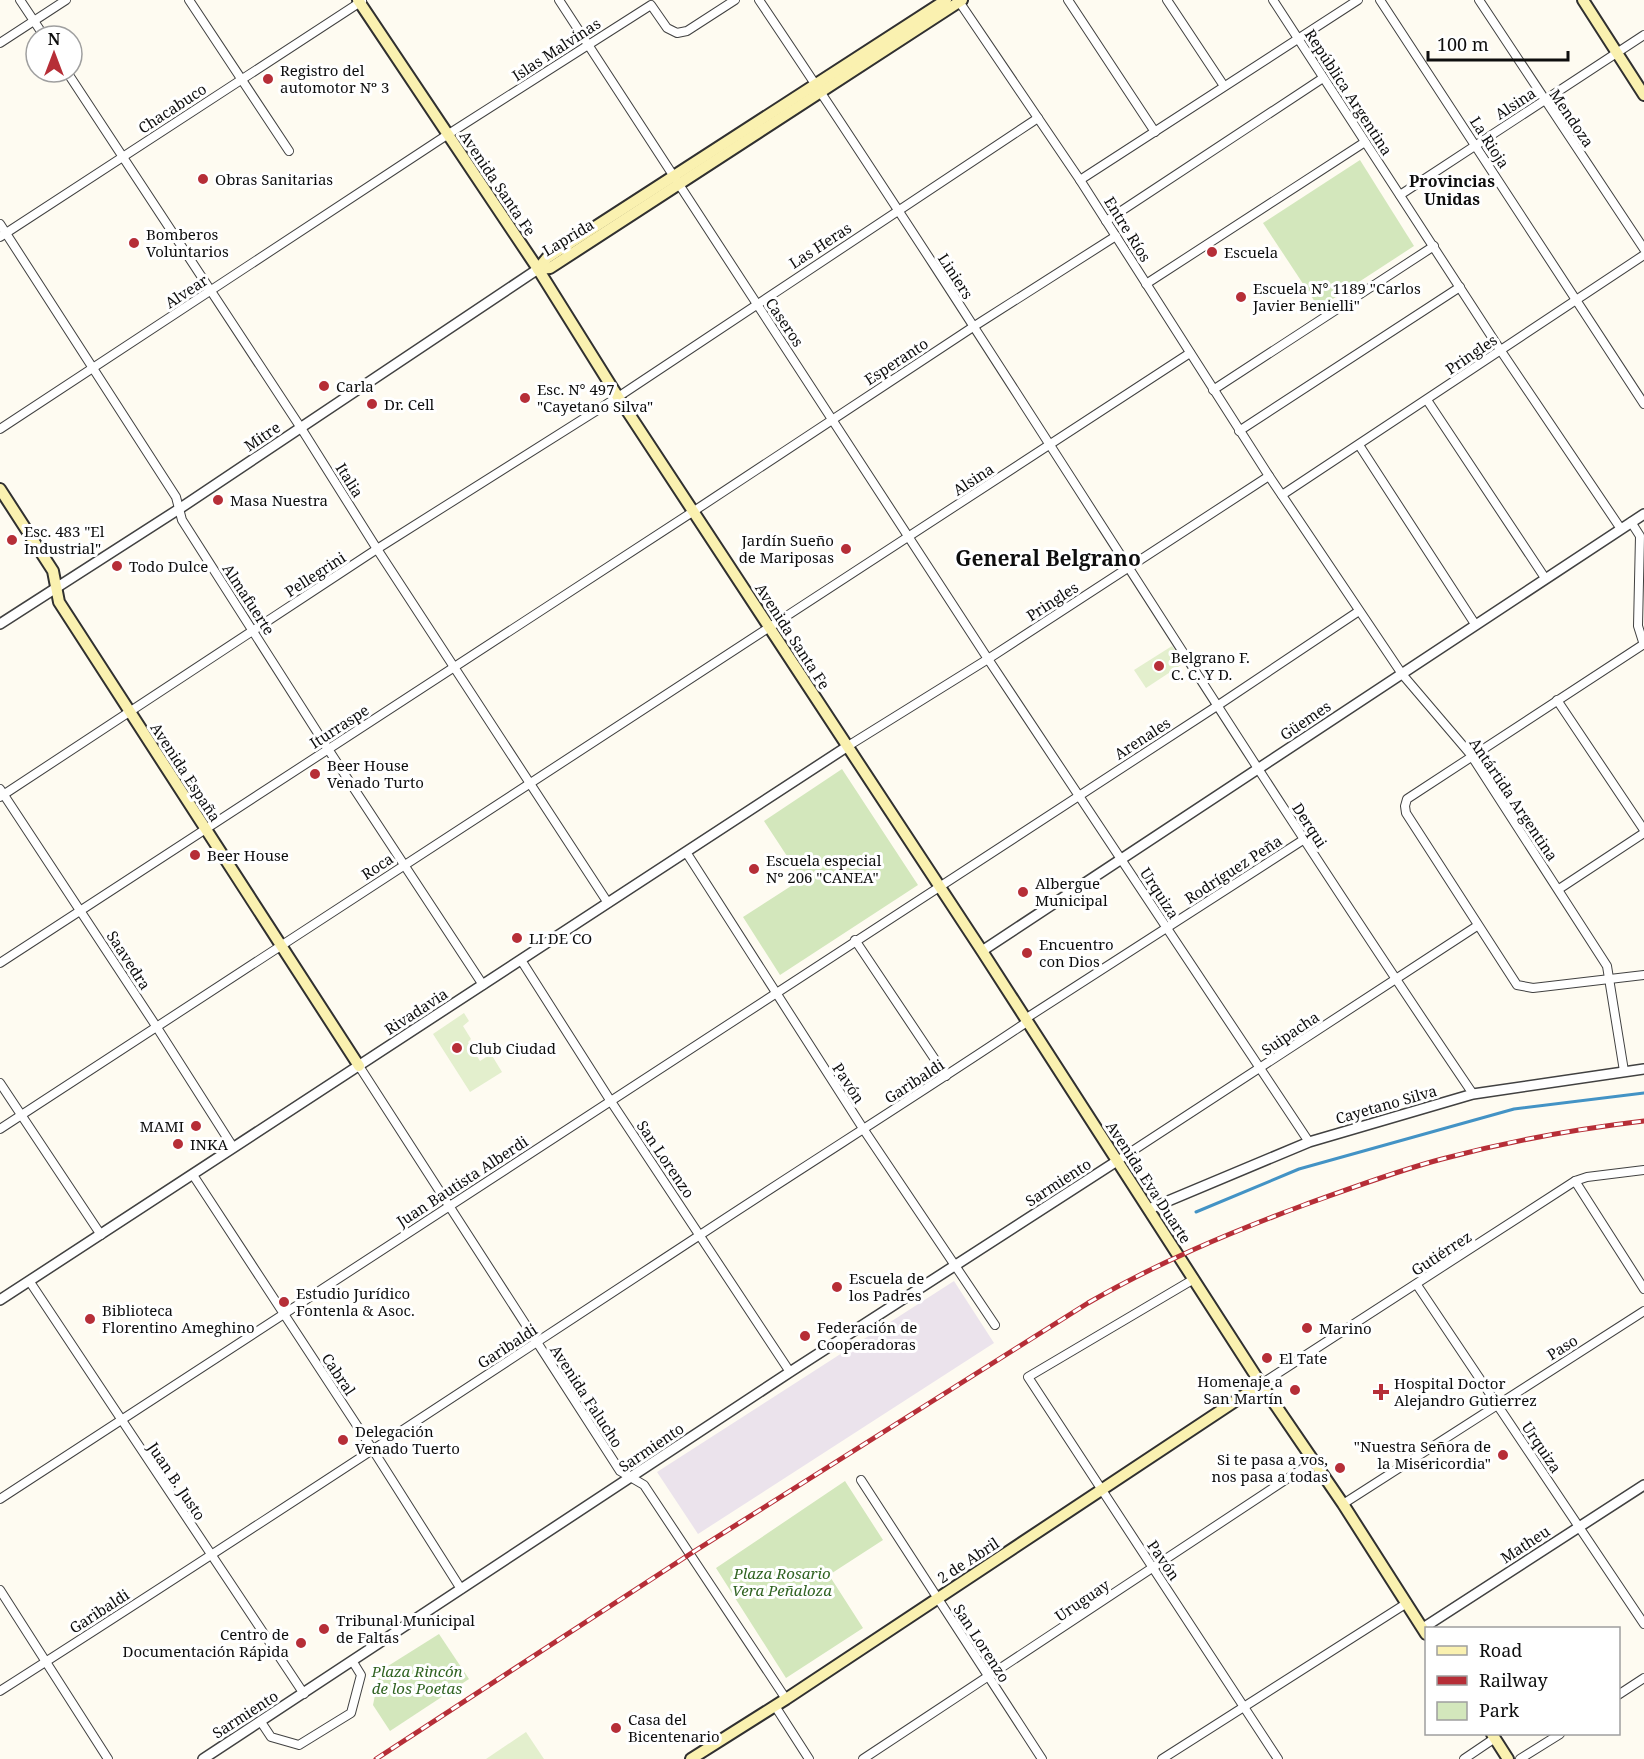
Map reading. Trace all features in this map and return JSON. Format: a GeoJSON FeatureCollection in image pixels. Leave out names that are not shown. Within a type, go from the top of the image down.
{"type":"FeatureCollection","features":[{"type":"Feature","properties":{"kind":"main road","name":"Laprida"},"geometry":{"type":"LineString","coordinates":[[538,269],[547,258],[677,180],[818,88],[946,0]]}},
{"type":"Feature","properties":{"kind":"main road"},"geometry":{"type":"LineString","coordinates":[[1583,0],[1644,95]]}},
{"type":"Feature","properties":{"kind":"main road","name":"Avenida Santa Fe"},"geometry":{"type":"LineString","coordinates":[[360,1],[538,269],[618,397],[848,746]]}},
{"type":"Feature","properties":{"kind":"main road","name":"Laprida"},"geometry":{"type":"LineString","coordinates":[[818,88],[960,1]]}},
{"type":"Feature","properties":{"kind":"main road","name":"Avenida España"},"geometry":{"type":"LineString","coordinates":[[0,489],[53,571],[59,602],[359,1066]]}},
{"type":"Feature","properties":{"kind":"main road","name":"Avenida Eva Duarte"},"geometry":{"type":"LineString","coordinates":[[848,746],[1261,1384],[1343,1504],[1425,1631]]}},
{"type":"Feature","properties":{"kind":"main road","name":"2 de Abril"},"geometry":{"type":"LineString","coordinates":[[691,1759],[786,1699],[1261,1384]]}},
{"type":"Feature","properties":{"kind":"main road"},"geometry":{"type":"LineString","coordinates":[[1494,1736],[1508,1759]]}},
{"type":"Feature","properties":{"kind":"street"},"geometry":{"type":"LineString","coordinates":[[20,0],[36,24]]}},
{"type":"Feature","properties":{"kind":"street"},"geometry":{"type":"LineString","coordinates":[[0,43],[66,0]]}},
{"type":"Feature","properties":{"kind":"street"},"geometry":{"type":"LineString","coordinates":[[189,0],[289,151]]}},
{"type":"Feature","properties":{"kind":"street","name":"Caseros"},"geometry":{"type":"LineString","coordinates":[[559,0],[988,659]]}},
{"type":"Feature","properties":{"kind":"street","name":"Islas Malvinas"},"geometry":{"type":"LineString","coordinates":[[447,135],[650,3],[667,28],[677,33],[687,31],[735,0]]}},
{"type":"Feature","properties":{"kind":"street","name":"Liniers"},"geometry":{"type":"LineString","coordinates":[[759,0],[1128,568]]}},
{"type":"Feature","properties":{"kind":"street"},"geometry":{"type":"LineString","coordinates":[[1068,0],[1155,132]]}},
{"type":"Feature","properties":{"kind":"street"},"geometry":{"type":"LineString","coordinates":[[1167,0],[1224,86]]}},
{"type":"Feature","properties":{"kind":"street","name":"República Argentina"},"geometry":{"type":"LineString","coordinates":[[1273,0],[1501,351],[1621,529]]}},
{"type":"Feature","properties":{"kind":"street"},"geometry":{"type":"LineString","coordinates":[[1080,180],[1358,0]]}},
{"type":"Feature","properties":{"kind":"street","name":"La Rioja"},"geometry":{"type":"LineString","coordinates":[[1380,0],[1644,404]]}},
{"type":"Feature","properties":{"kind":"street","name":"Mendoza"},"geometry":{"type":"LineString","coordinates":[[1479,0],[1644,249]]}},
{"type":"Feature","properties":{"kind":"street","name":"Chacabuco"},"geometry":{"type":"LineString","coordinates":[[3,235],[360,1]]}},
{"type":"Feature","properties":{"kind":"street","name":"Entre Ríos"},"geometry":{"type":"LineString","coordinates":[[960,1],[1080,180],[1269,476]]}},
{"type":"Feature","properties":{"kind":"street","name":"Alsina"},"geometry":{"type":"LineString","coordinates":[[1400,195],[1644,35]]}},
{"type":"Feature","properties":{"kind":"street"},"geometry":{"type":"LineString","coordinates":[[1106,220],[1323,78]]}},
{"type":"Feature","properties":{"kind":"street","name":"Italia"},"geometry":{"type":"LineString","coordinates":[[75,84],[608,903]]}},
{"type":"Feature","properties":{"kind":"street","name":"Las Heras"},"geometry":{"type":"LineString","coordinates":[[618,397],[756,303],[1038,118]]}},
{"type":"Feature","properties":{"kind":"street","name":"Alvear"},"geometry":{"type":"LineString","coordinates":[[0,429],[447,135]]}},
{"type":"Feature","properties":{"kind":"street"},"geometry":{"type":"LineString","coordinates":[[1146,284],[1365,142]]}},
{"type":"Feature","properties":{"kind":"street","name":"Almafuerte"},"geometry":{"type":"LineString","coordinates":[[0,224],[3,235],[93,368],[176,497],[182,520],[328,749],[483,985]]}},
{"type":"Feature","properties":{"kind":"street","name":"Esperanto"},"geometry":{"type":"LineString","coordinates":[[694,511],[973,327],[1116,236]]}},
{"type":"Feature","properties":{"kind":"street"},"geometry":{"type":"LineString","coordinates":[[1213,390],[1434,246]]}},
{"type":"Feature","properties":{"kind":"street","name":"Pringles"},"geometry":{"type":"LineString","coordinates":[[1282,495],[1644,255]]}},
{"type":"Feature","properties":{"kind":"street","name":"Mitre"},"geometry":{"type":"LineString","coordinates":[[0,624],[179,509],[538,269]]}},
{"type":"Feature","properties":{"kind":"street"},"geometry":{"type":"LineString","coordinates":[[1239,431],[1460,287]]}},
{"type":"Feature","properties":{"kind":"street","name":"Alsina"},"geometry":{"type":"LineString","coordinates":[[770,628],[1190,353]]}},
{"type":"Feature","properties":{"kind":"street","name":"Pellegrini"},"geometry":{"type":"LineString","coordinates":[[1,793],[377,549],[618,397]]}},
{"type":"Feature","properties":{"kind":"street"},"geometry":{"type":"LineString","coordinates":[[1427,400],[1545,578]]}},
{"type":"Feature","properties":{"kind":"street"},"geometry":{"type":"LineString","coordinates":[[1359,445],[1475,624]]}},
{"type":"Feature","properties":{"kind":"street","name":"Pringles"},"geometry":{"type":"LineString","coordinates":[[848,746],[988,659],[1269,476]]}},
{"type":"Feature","properties":{"kind":"street","name":"Antártida Argentina"},"geometry":{"type":"LineString","coordinates":[[1269,476],[1401,674],[1471,755],[1607,966],[1624,1071]]}},
{"type":"Feature","properties":{"kind":"street","name":"Iturraspe"},"geometry":{"type":"LineString","coordinates":[[0,963],[694,511]]}},
{"type":"Feature","properties":{"kind":"street","name":"Güemes"},"geometry":{"type":"LineString","coordinates":[[982,951],[1644,514]]}},
{"type":"Feature","properties":{"kind":"street"},"geometry":{"type":"LineString","coordinates":[[1631,522],[1640,536],[1638,626],[1644,644],[1471,755],[1407,799],[1405,806],[1406,813],[1517,985],[1533,988],[1644,975]]}},
{"type":"Feature","properties":{"kind":"street","name":"Derqui"},"geometry":{"type":"LineString","coordinates":[[1128,568],[1395,979],[1473,1094]]}},
{"type":"Feature","properties":{"kind":"street","name":"Arenales"},"geometry":{"type":"LineString","coordinates":[[939,886],[1217,706],[1359,610]]}},
{"type":"Feature","properties":{"kind":"street","name":"Roca"},"geometry":{"type":"LineString","coordinates":[[0,1129],[770,628]]}},
{"type":"Feature","properties":{"kind":"street","name":"Urquiza"},"geometry":{"type":"LineString","coordinates":[[988,659],[1309,1142]]}},
{"type":"Feature","properties":{"kind":"street"},"geometry":{"type":"LineString","coordinates":[[1557,700],[1644,832],[1559,889]]}},
{"type":"Feature","properties":{"kind":"street","name":"Rivadavia"},"geometry":{"type":"LineString","coordinates":[[0,1300],[848,746]]}},
{"type":"Feature","properties":{"kind":"street","name":"Saavedra"},"geometry":{"type":"LineString","coordinates":[[1,793],[156,1026],[233,1148]]}},
{"type":"Feature","properties":{"kind":"street","name":"Rodríguez Peña"},"geometry":{"type":"LineString","coordinates":[[1026,1021],[1304,840]]}},
{"type":"Feature","properties":{"kind":"street","name":"Pavón"},"geometry":{"type":"LineString","coordinates":[[686,852],[774,993],[995,1324]]}},
{"type":"Feature","properties":{"kind":"street","name":"Juan Bautista Alberdi"},"geometry":{"type":"LineString","coordinates":[[0,1499],[939,886]]}},
{"type":"Feature","properties":{"kind":"street","name":"Suipacha"},"geometry":{"type":"LineString","coordinates":[[1117,1161],[1478,926]]}},
{"type":"Feature","properties":{"kind":"street"},"geometry":{"type":"LineString","coordinates":[[855,940],[946,1076]]}},
{"type":"Feature","properties":{"kind":"street","name":"San Lorenzo"},"geometry":{"type":"LineString","coordinates":[[521,960],[610,1100],[790,1372]]}},
{"type":"Feature","properties":{"kind":"street","name":"Garibaldi"},"geometry":{"type":"LineString","coordinates":[[0,1691],[864,1130],[1026,1021]]}},
{"type":"Feature","properties":{"kind":"street","name":"Avenida Falucho"},"geometry":{"type":"LineString","coordinates":[[359,1066],[620,1471],[644,1485],[786,1699]]}},
{"type":"Feature","properties":{"kind":"street","name":"Cayetano Silva"},"geometry":{"type":"LineString","coordinates":[[1149,1209],[1309,1142],[1473,1094],[1644,1069]]}},
{"type":"Feature","properties":{"kind":"street"},"geometry":{"type":"LineString","coordinates":[[0,1083],[101,1235]]}},
{"type":"Feature","properties":{"kind":"street","name":"Sarmiento"},"geometry":{"type":"LineString","coordinates":[[203,1759],[790,1372],[1117,1161]]}},
{"type":"Feature","properties":{"kind":"street","name":"Gutiérrez"},"geometry":{"type":"LineString","coordinates":[[1261,1384],[1575,1181],[1587,1177],[1644,1170]]}},
{"type":"Feature","properties":{"kind":"street","name":"Cabral"},"geometry":{"type":"LineString","coordinates":[[193,1175],[373,1450],[461,1590]]}},
{"type":"Feature","properties":{"kind":"street"},"geometry":{"type":"LineString","coordinates":[[1575,1181],[1644,1289]]}},
{"type":"Feature","properties":{"kind":"street","name":"Pavón"},"geometry":{"type":"LineString","coordinates":[[1194,1279],[1028,1377],[1278,1759]]}},
{"type":"Feature","properties":{"kind":"street","name":"Juan B. Justo"},"geometry":{"type":"LineString","coordinates":[[30,1282],[210,1556],[304,1694]]}},
{"type":"Feature","properties":{"kind":"street","name":"Urquiza"},"geometry":{"type":"LineString","coordinates":[[1417,1285],[1644,1624]]}},
{"type":"Feature","properties":{"kind":"street","name":"Paso"},"geometry":{"type":"LineString","coordinates":[[1343,1504],[1644,1311]]}},
{"type":"Feature","properties":{"kind":"street","name":"Uruguay"},"geometry":{"type":"LineString","coordinates":[[863,1759],[1314,1461]]}},
{"type":"Feature","properties":{"kind":"street","name":"San Lorenzo"},"geometry":{"type":"LineString","coordinates":[[861,1480],[1042,1759]]}},
{"type":"Feature","properties":{"kind":"street","name":"Matheu"},"geometry":{"type":"LineString","coordinates":[[1431,1627],[1644,1485]]}},
{"type":"Feature","properties":{"kind":"street"},"geometry":{"type":"LineString","coordinates":[[0,1590],[108,1759]]}},
{"type":"Feature","properties":{"kind":"street"},"geometry":{"type":"LineString","coordinates":[[1162,1759],[1407,1603]]}},
{"type":"Feature","properties":{"kind":"street"},"geometry":{"type":"LineString","coordinates":[[261,1722],[271,1737],[299,1745],[351,1713],[361,1675],[353,1662]]}},
{"type":"Feature","properties":{"kind":"street"},"geometry":{"type":"LineString","coordinates":[[1620,1694],[1644,1678]]}},
{"type":"Feature","properties":{"kind":"street"},"geometry":{"type":"LineString","coordinates":[[775,1706],[809,1759]]}},
{"type":"Feature","properties":{"kind":"street"},"geometry":{"type":"LineString","coordinates":[[1520,1759],[1558,1735]]}},
{"type":"Feature","properties":{"kind":"street"},"geometry":{"type":"LineString","coordinates":[[1464,1759],[1494,1736]]}},
{"type":"Feature","properties":{"kind":"shaded area"},"geometry":{"type":"Polygon","coordinates":[[[954,1281],[994,1343],[698,1534],[657,1472],[954,1281]]]}},
{"type":"Feature","properties":{"kind":"green space"},"geometry":{"type":"Polygon","coordinates":[[[1360,160],[1414,246],[1319,308],[1263,223],[1360,160]]]}},
{"type":"Feature","properties":{"kind":"green space","name":"Belgrano F. C. C. Y D."},"geometry":{"type":"Polygon","coordinates":[[[1172,646],[1184,663],[1146,688],[1134,670],[1172,646]]]}},
{"type":"Feature","properties":{"kind":"green space"},"geometry":{"type":"Polygon","coordinates":[[[842,769],[918,885],[780,975],[743,917],[802,879],[764,821],[842,769]]]}},
{"type":"Feature","properties":{"kind":"green space","name":"Club Ciudad"},"geometry":{"type":"Polygon","coordinates":[[[464,1013],[469,1021],[463,1026],[471,1039],[468,1042],[480,1061],[491,1054],[502,1072],[470,1092],[433,1034],[464,1013]]]}},
{"type":"Feature","properties":{"kind":"green space","name":"Plaza Rosario Vera Peñaloza"},"geometry":{"type":"Polygon","coordinates":[[[845,1481],[883,1540],[829,1575],[863,1628],[786,1678],[716,1568],[845,1481]]]}},
{"type":"Feature","properties":{"kind":"green space","name":"Plaza Rincón de los Poetas"},"geometry":{"type":"Polygon","coordinates":[[[439,1634],[469,1679],[390,1731],[373,1705],[380,1671],[439,1634]]]}},
{"type":"Feature","properties":{"kind":"green space"},"geometry":{"type":"Polygon","coordinates":[[[526,1732],[544,1759],[486,1759],[526,1732]]]}},
{"type":"Feature","properties":{"kind":"waterway"},"geometry":{"type":"LineString","coordinates":[[1196,1212],[1299,1169],[1514,1109],[1644,1093]]}},
{"type":"Feature","properties":{"kind":"railway"},"geometry":{"type":"LineString","coordinates":[[376,1759],[690,1554],[1088,1303],[1140,1275],[1248,1226],[1407,1169],[1517,1141],[1644,1121]]}},
{"type":"Feature","properties":{"kind":"place","name":"Registro del automotor Nº 3"},"geometry":{"type":"Point","coordinates":[268,79]}},
{"type":"Feature","properties":{"kind":"place","name":"Obras Sanitarias"},"geometry":{"type":"Point","coordinates":[203,179]}},
{"type":"Feature","properties":{"kind":"place","name":"Bomberos Voluntarios"},"geometry":{"type":"Point","coordinates":[134,243]}},
{"type":"Feature","properties":{"kind":"place","name":"Escuela"},"geometry":{"type":"Point","coordinates":[1212,252]}},
{"type":"Feature","properties":{"kind":"place","name":"Escuela N° 1189 \"Carlos Javier Benielli\""},"geometry":{"type":"Point","coordinates":[1241,297]}},
{"type":"Feature","properties":{"kind":"place","name":"Carla"},"geometry":{"type":"Point","coordinates":[324,386]}},
{"type":"Feature","properties":{"kind":"place","name":"Esc. N° 497 \"Cayetano Silva\""},"geometry":{"type":"Point","coordinates":[525,398]}},
{"type":"Feature","properties":{"kind":"place","name":"Dr. Cell"},"geometry":{"type":"Point","coordinates":[372,404]}},
{"type":"Feature","properties":{"kind":"place","name":"Masa Nuestra"},"geometry":{"type":"Point","coordinates":[218,500]}},
{"type":"Feature","properties":{"kind":"place","name":"Esc. 483 \"El Industrial\""},"geometry":{"type":"Point","coordinates":[12,540]}},
{"type":"Feature","properties":{"kind":"place","name":"Jardín Sueño de Mariposas"},"geometry":{"type":"Point","coordinates":[846,549]}},
{"type":"Feature","properties":{"kind":"place","name":"Todo Dulce"},"geometry":{"type":"Point","coordinates":[117,566]}},
{"type":"Feature","properties":{"kind":"place","name":"Belgrano F. C. C. Y D."},"geometry":{"type":"Point","coordinates":[1159,666]}},
{"type":"Feature","properties":{"kind":"place","name":"Beer House Venado Turto"},"geometry":{"type":"Point","coordinates":[315,774]}},
{"type":"Feature","properties":{"kind":"place","name":"Beer House"},"geometry":{"type":"Point","coordinates":[195,855]}},
{"type":"Feature","properties":{"kind":"place","name":"Escuela especial Nº 206 \"CANEA\""},"geometry":{"type":"Point","coordinates":[754,869]}},
{"type":"Feature","properties":{"kind":"place","name":"Albergue Municipal"},"geometry":{"type":"Point","coordinates":[1023,892]}},
{"type":"Feature","properties":{"kind":"place","name":"LI DE CO"},"geometry":{"type":"Point","coordinates":[517,938]}},
{"type":"Feature","properties":{"kind":"place","name":"Encuentro con Dios"},"geometry":{"type":"Point","coordinates":[1027,953]}},
{"type":"Feature","properties":{"kind":"place","name":"Club Ciudad"},"geometry":{"type":"Point","coordinates":[457,1048]}},
{"type":"Feature","properties":{"kind":"place","name":"MAMI"},"geometry":{"type":"Point","coordinates":[196,1126]}},
{"type":"Feature","properties":{"kind":"place","name":"INKA"},"geometry":{"type":"Point","coordinates":[178,1144]}},
{"type":"Feature","properties":{"kind":"place","name":"Escuela de los Padres"},"geometry":{"type":"Point","coordinates":[837,1287]}},
{"type":"Feature","properties":{"kind":"place","name":"Estudio Jurídico Fontenla & Asoc."},"geometry":{"type":"Point","coordinates":[284,1302]}},
{"type":"Feature","properties":{"kind":"place","name":"Biblioteca Florentino Ameghino"},"geometry":{"type":"Point","coordinates":[90,1319]}},
{"type":"Feature","properties":{"kind":"place","name":"Marino"},"geometry":{"type":"Point","coordinates":[1307,1328]}},
{"type":"Feature","properties":{"kind":"place","name":"Federación de Cooperadoras"},"geometry":{"type":"Point","coordinates":[805,1336]}},
{"type":"Feature","properties":{"kind":"place","name":"El Tate"},"geometry":{"type":"Point","coordinates":[1267,1358]}},
{"type":"Feature","properties":{"kind":"place","name":"Homenaje a San Martín"},"geometry":{"type":"Point","coordinates":[1295,1390]}},
{"type":"Feature","properties":{"kind":"place","name":"Hospital Doctor Alejandro Gutierrez"},"geometry":{"type":"Point","coordinates":[1381,1392]}},
{"type":"Feature","properties":{"kind":"place","name":"Delegación Venado Tuerto"},"geometry":{"type":"Point","coordinates":[343,1440]}},
{"type":"Feature","properties":{"kind":"place","name":"\"Nuestra Señora de la Misericordia\""},"geometry":{"type":"Point","coordinates":[1503,1455]}},
{"type":"Feature","properties":{"kind":"place","name":"Si te pasa a vos, nos pasa a todas"},"geometry":{"type":"Point","coordinates":[1340,1468]}},
{"type":"Feature","properties":{"kind":"place","name":"Tribunal Municipal de Faltas"},"geometry":{"type":"Point","coordinates":[324,1629]}},
{"type":"Feature","properties":{"kind":"place","name":"Centro de Documentación Rápida"},"geometry":{"type":"Point","coordinates":[301,1643]}},
{"type":"Feature","properties":{"kind":"place","name":"Casa del Bicentenario"},"geometry":{"type":"Point","coordinates":[616,1728]}},
{"type":"Feature","properties":{"kind":"district","name":"Provincias Unidas"},"geometry":{"type":"Point","coordinates":[1452,190]}},
{"type":"Feature","properties":{"kind":"district","name":"General Belgrano"},"geometry":{"type":"Point","coordinates":[1048,558]}}]}
